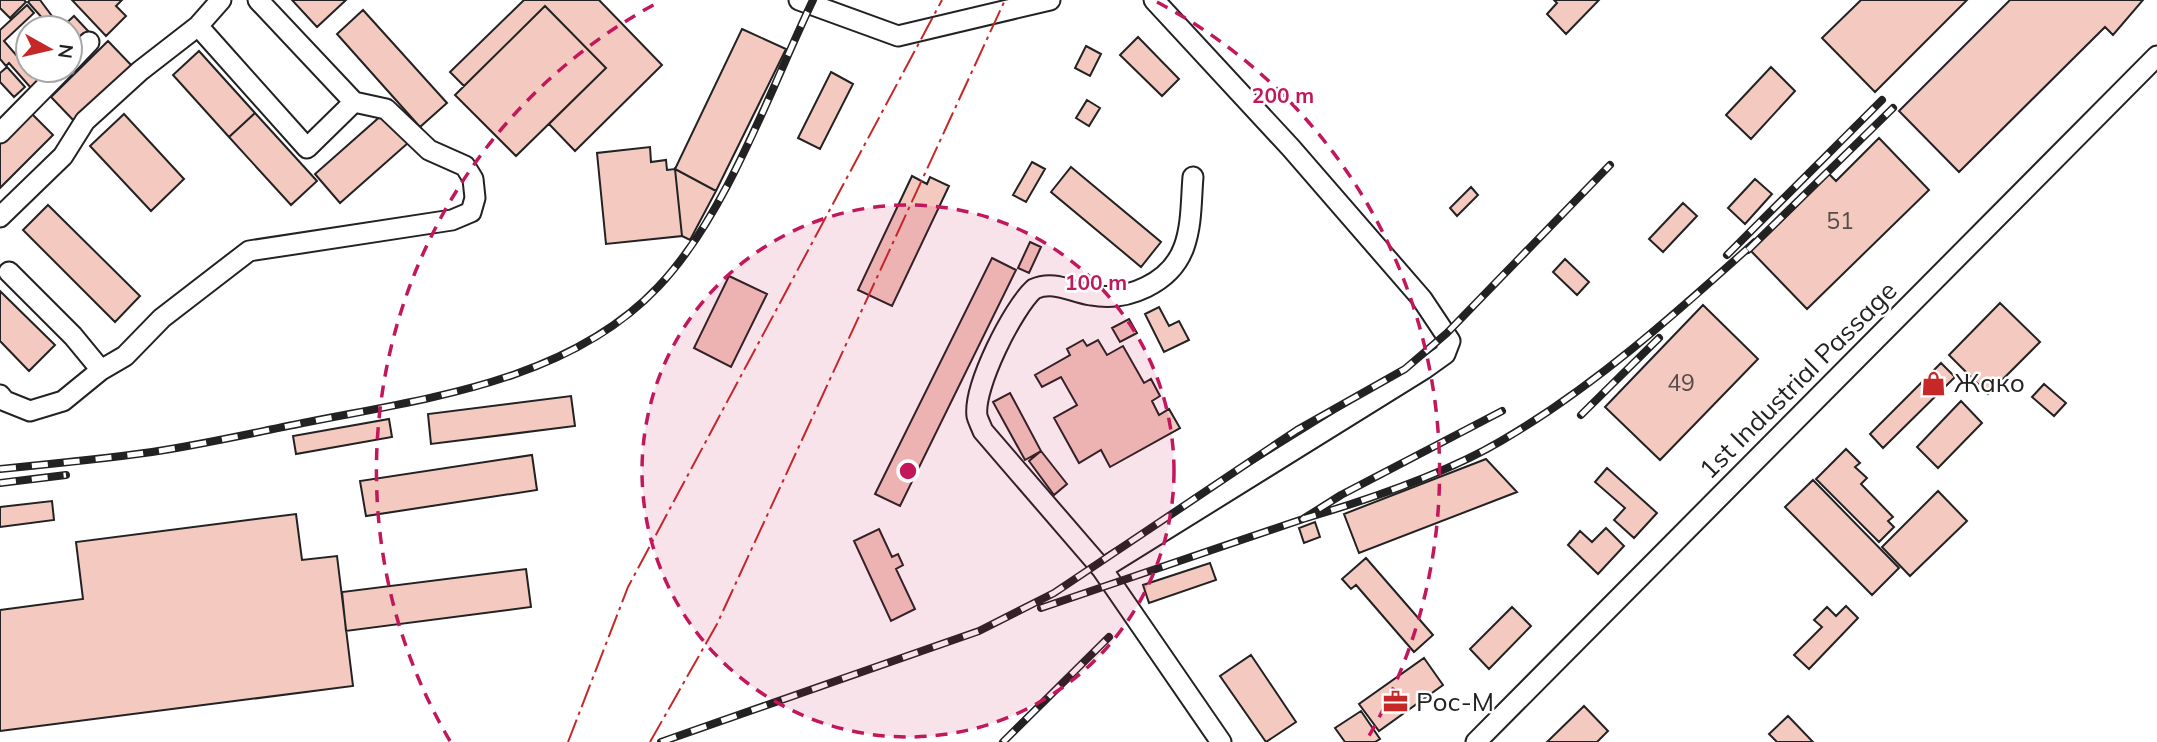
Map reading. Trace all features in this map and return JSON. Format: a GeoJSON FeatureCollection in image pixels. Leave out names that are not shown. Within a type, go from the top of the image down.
{"type":"FeatureCollection","features":[{"type":"Feature","properties":{"kind":"street"},"geometry":{"type":"LineString","coordinates":[[0,217],[63,156],[85,121],[140,71],[198,26],[221,0]]}},
{"type":"Feature","properties":{"kind":"street"},"geometry":{"type":"LineString","coordinates":[[0,395],[5,401],[30,411],[63,401],[101,370],[125,356],[162,318],[249,251],[452,220],[471,212],[475,198],[473,179],[466,166],[429,150],[386,108],[354,102],[258,0]]}},
{"type":"Feature","properties":{"kind":"street"},"geometry":{"type":"LineString","coordinates":[[799,0],[898,36],[1051,0]]}},
{"type":"Feature","properties":{"kind":"street"},"geometry":{"type":"LineString","coordinates":[[1102,569],[1432,364],[1445,354],[1450,341],[1422,299],[1291,148],[1154,0]]}},
{"type":"Feature","properties":{"kind":"street"},"geometry":{"type":"LineString","coordinates":[[198,26],[307,148],[354,102]]}},
{"type":"Feature","properties":{"kind":"street"},"geometry":{"type":"LineString","coordinates":[[84,47],[89,42]]}},
{"type":"Feature","properties":{"kind":"street","name":"1st Industrial Passage"},"geometry":{"type":"LineString","coordinates":[[1476,742],[2157,56]]}},
{"type":"Feature","properties":{"kind":"street"},"geometry":{"type":"LineString","coordinates":[[0,133],[48,84]]}},
{"type":"Feature","properties":{"kind":"street"},"geometry":{"type":"LineString","coordinates":[[1193,177],[1189,227],[1184,248],[1173,266],[1145,288],[1113,297],[1091,296],[1050,284],[1034,289],[1002,338],[978,401],[977,417],[983,431],[1102,569],[1221,742]]}},
{"type":"Feature","properties":{"kind":"street"},"geometry":{"type":"LineString","coordinates":[[9,272],[73,336],[101,370]]}},
{"type":"Feature","properties":{"kind":"building"},"geometry":{"type":"Polygon","coordinates":[[[0,0],[26,2],[10,18],[0,8],[0,0]]]}},
{"type":"Feature","properties":{"kind":"building"},"geometry":{"type":"Polygon","coordinates":[[[40,0],[50,14],[39,14],[28,2],[40,0]]]}},
{"type":"Feature","properties":{"kind":"building"},"geometry":{"type":"Polygon","coordinates":[[[72,0],[122,0],[116,6],[126,16],[106,36],[72,0]]]}},
{"type":"Feature","properties":{"kind":"building"},"geometry":{"type":"Polygon","coordinates":[[[292,0],[346,0],[317,27],[292,0]]]}},
{"type":"Feature","properties":{"kind":"building"},"geometry":{"type":"Polygon","coordinates":[[[524,0],[599,0],[662,65],[575,151],[549,124],[606,68],[545,6],[464,86],[450,72],[524,0]]]}},
{"type":"Feature","properties":{"kind":"building"},"geometry":{"type":"Polygon","coordinates":[[[1554,0],[1599,0],[1566,34],[1547,14],[1557,3],[1554,0]]]}},
{"type":"Feature","properties":{"kind":"building"},"geometry":{"type":"Polygon","coordinates":[[[1861,0],[1967,0],[1875,92],[1822,38],[1861,0]]]}},
{"type":"Feature","properties":{"kind":"building"},"geometry":{"type":"Polygon","coordinates":[[[2010,0],[2143,0],[2113,35],[2105,27],[1959,172],[1899,111],[2010,0]]]}},
{"type":"Feature","properties":{"kind":"building"},"geometry":{"type":"Polygon","coordinates":[[[27,5],[34,13],[33,14],[17,14],[27,5]]]}},
{"type":"Feature","properties":{"kind":"building"},"geometry":{"type":"Polygon","coordinates":[[[545,6],[606,68],[516,156],[455,95],[545,6]]]}},
{"type":"Feature","properties":{"kind":"building"},"geometry":{"type":"Polygon","coordinates":[[[363,10],[447,103],[420,127],[337,34],[363,10]]]}},
{"type":"Feature","properties":{"kind":"building"},"geometry":{"type":"Polygon","coordinates":[[[14,17],[14,32],[4,41],[14,53],[14,69],[9,63],[6,66],[0,59],[0,30],[14,17]]]}},
{"type":"Feature","properties":{"kind":"building"},"geometry":{"type":"Polygon","coordinates":[[[742,29],[786,49],[716,191],[675,169],[742,29]]]}},
{"type":"Feature","properties":{"kind":"building"},"geometry":{"type":"Polygon","coordinates":[[[1138,37],[1179,79],[1162,96],[1120,55],[1138,37]]]}},
{"type":"Feature","properties":{"kind":"building"},"geometry":{"type":"Polygon","coordinates":[[[108,41],[133,67],[76,123],[51,97],[64,84],[84,84],[84,65],[108,41]]]}},
{"type":"Feature","properties":{"kind":"building"},"geometry":{"type":"Polygon","coordinates":[[[1086,46],[1101,54],[1090,76],[1075,68],[1086,46]]]}},
{"type":"Feature","properties":{"kind":"building"},"geometry":{"type":"Polygon","coordinates":[[[199,51],[255,113],[229,137],[173,75],[199,51]]]}},
{"type":"Feature","properties":{"kind":"building"},"geometry":{"type":"Polygon","coordinates":[[[7,67],[14,75],[14,84],[22,84],[25,87],[14,97],[0,82],[0,73],[7,67]]]}},
{"type":"Feature","properties":{"kind":"building"},"geometry":{"type":"Polygon","coordinates":[[[1771,67],[1795,91],[1751,139],[1726,115],[1771,67]]]}},
{"type":"Feature","properties":{"kind":"building"},"geometry":{"type":"Polygon","coordinates":[[[831,72],[853,84],[820,149],[798,138],[831,72]]]}},
{"type":"Feature","properties":{"kind":"building"},"geometry":{"type":"Polygon","coordinates":[[[1087,100],[1100,108],[1089,126],[1076,118],[1087,100]]]}},
{"type":"Feature","properties":{"kind":"building"},"geometry":{"type":"Polygon","coordinates":[[[29,111],[53,135],[0,188],[0,140],[29,111]]]}},
{"type":"Feature","properties":{"kind":"building"},"geometry":{"type":"Polygon","coordinates":[[[255,113],[317,181],[291,205],[229,137],[255,113]]]}},
{"type":"Feature","properties":{"kind":"building"},"geometry":{"type":"Polygon","coordinates":[[[124,114],[184,179],[151,211],[90,146],[124,114]]]}},
{"type":"Feature","properties":{"kind":"building"},"geometry":{"type":"Polygon","coordinates":[[[383,114],[408,143],[340,203],[315,174],[383,114]]]}},
{"type":"Feature","properties":{"kind":"building"},"geometry":{"type":"Polygon","coordinates":[[[1879,138],[1929,190],[1807,309],[1751,251],[1829,174],[1836,181],[1879,138]]]}},
{"type":"Feature","properties":{"kind":"building"},"geometry":{"type":"Polygon","coordinates":[[[650,147],[651,162],[666,160],[667,170],[675,169],[682,236],[606,244],[597,153],[650,147]]]}},
{"type":"Feature","properties":{"kind":"building"},"geometry":{"type":"Polygon","coordinates":[[[1032,162],[1045,169],[1026,202],[1013,195],[1032,162]]]}},
{"type":"Feature","properties":{"kind":"building"},"geometry":{"type":"Polygon","coordinates":[[[1071,167],[1161,242],[1141,267],[1051,192],[1071,167]]]}},
{"type":"Feature","properties":{"kind":"building"},"geometry":{"type":"Polygon","coordinates":[[[675,169],[716,191],[690,240],[682,236],[675,169]]]}},
{"type":"Feature","properties":{"kind":"building"},"geometry":{"type":"Polygon","coordinates":[[[912,176],[927,184],[930,177],[949,186],[892,306],[858,290],[912,176]]]}},
{"type":"Feature","properties":{"kind":"building"},"geometry":{"type":"Polygon","coordinates":[[[1755,179],[1772,194],[1745,224],[1728,208],[1755,179]]]}},
{"type":"Feature","properties":{"kind":"building"},"geometry":{"type":"Polygon","coordinates":[[[1471,187],[1478,195],[1457,216],[1450,208],[1471,187]]]}},
{"type":"Feature","properties":{"kind":"building"},"geometry":{"type":"Polygon","coordinates":[[[1683,203],[1697,216],[1663,252],[1649,239],[1683,203]]]}},
{"type":"Feature","properties":{"kind":"building"},"geometry":{"type":"Polygon","coordinates":[[[48,205],[140,296],[115,322],[23,230],[48,205]]]}},
{"type":"Feature","properties":{"kind":"building"},"geometry":{"type":"Polygon","coordinates":[[[1030,242],[1041,247],[1029,273],[1018,268],[1030,242]]]}},
{"type":"Feature","properties":{"kind":"building"},"geometry":{"type":"Polygon","coordinates":[[[992,258],[1016,270],[900,506],[875,494],[992,258]]]}},
{"type":"Feature","properties":{"kind":"building"},"geometry":{"type":"Polygon","coordinates":[[[1565,259],[1589,282],[1577,295],[1553,272],[1565,259]]]}},
{"type":"Feature","properties":{"kind":"building"},"geometry":{"type":"Polygon","coordinates":[[[729,276],[767,294],[731,367],[694,348],[729,276]]]}},
{"type":"Feature","properties":{"kind":"building"},"geometry":{"type":"Polygon","coordinates":[[[0,291],[55,345],[29,371],[0,341],[0,291]]]}},
{"type":"Feature","properties":{"kind":"building"},"geometry":{"type":"Polygon","coordinates":[[[2000,303],[2040,342],[1988,394],[1949,355],[2000,303]]]}},
{"type":"Feature","properties":{"kind":"building"},"geometry":{"type":"Polygon","coordinates":[[[1703,305],[1758,359],[1660,460],[1605,407],[1703,305]]]}},
{"type":"Feature","properties":{"kind":"building"},"geometry":{"type":"Polygon","coordinates":[[[1159,307],[1169,326],[1179,321],[1189,340],[1164,352],[1145,314],[1159,307]]]}},
{"type":"Feature","properties":{"kind":"building"},"geometry":{"type":"Polygon","coordinates":[[[1129,319],[1137,333],[1120,342],[1112,328],[1129,319]]]}},
{"type":"Feature","properties":{"kind":"building"},"geometry":{"type":"Polygon","coordinates":[[[1083,340],[1087,346],[1098,340],[1107,355],[1123,346],[1144,383],[1151,379],[1160,396],[1152,401],[1159,415],[1169,409],[1180,428],[1110,467],[1101,450],[1079,463],[1054,418],[1077,405],[1061,377],[1042,387],[1035,375],[1070,355],[1067,349],[1083,340]]]}},
{"type":"Feature","properties":{"kind":"building"},"geometry":{"type":"Polygon","coordinates":[[[1941,363],[1955,377],[1883,448],[1870,434],[1941,363]]]}},
{"type":"Feature","properties":{"kind":"building"},"geometry":{"type":"Polygon","coordinates":[[[2044,384],[2066,403],[2054,416],[2032,397],[2044,384]]]}},
{"type":"Feature","properties":{"kind":"building"},"geometry":{"type":"Polygon","coordinates":[[[1010,393],[1041,451],[1025,460],[993,402],[1010,393]]]}},
{"type":"Feature","properties":{"kind":"building"},"geometry":{"type":"Polygon","coordinates":[[[571,396],[575,426],[431,444],[428,414],[571,396]]]}},
{"type":"Feature","properties":{"kind":"building"},"geometry":{"type":"Polygon","coordinates":[[[1961,401],[1982,423],[1938,468],[1917,447],[1961,401]]]}},
{"type":"Feature","properties":{"kind":"building"},"geometry":{"type":"Polygon","coordinates":[[[389,419],[392,437],[296,454],[293,436],[389,419]]]}},
{"type":"Feature","properties":{"kind":"building"},"geometry":{"type":"Polygon","coordinates":[[[1846,449],[1860,463],[1855,467],[1867,478],[1861,484],[1893,517],[1888,521],[1894,527],[1879,542],[1816,479],[1846,449]]]}},
{"type":"Feature","properties":{"kind":"building"},"geometry":{"type":"Polygon","coordinates":[[[1041,451],[1067,484],[1054,495],[1029,461],[1041,451]]]}},
{"type":"Feature","properties":{"kind":"building"},"geometry":{"type":"Polygon","coordinates":[[[532,455],[537,490],[366,516],[360,481],[532,455]]]}},
{"type":"Feature","properties":{"kind":"building"},"geometry":{"type":"Polygon","coordinates":[[[1486,459],[1517,492],[1359,553],[1344,514],[1486,459]]]}},
{"type":"Feature","properties":{"kind":"building"},"geometry":{"type":"Polygon","coordinates":[[[1607,468],[1657,513],[1634,538],[1614,520],[1625,508],[1595,482],[1607,468]]]}},
{"type":"Feature","properties":{"kind":"building"},"geometry":{"type":"Polygon","coordinates":[[[1813,480],[1899,568],[1872,595],[1785,507],[1813,480]]]}},
{"type":"Feature","properties":{"kind":"building"},"geometry":{"type":"Polygon","coordinates":[[[1938,491],[1967,521],[1910,576],[1882,547],[1938,491]]]}},
{"type":"Feature","properties":{"kind":"building"},"geometry":{"type":"Polygon","coordinates":[[[52,501],[54,520],[0,527],[0,507],[52,501]]]}},
{"type":"Feature","properties":{"kind":"building"},"geometry":{"type":"Polygon","coordinates":[[[296,514],[302,560],[337,556],[353,686],[0,731],[0,610],[83,599],[76,542],[296,514]]]}},
{"type":"Feature","properties":{"kind":"building"},"geometry":{"type":"Polygon","coordinates":[[[1315,522],[1320,537],[1304,543],[1299,528],[1315,522]]]}},
{"type":"Feature","properties":{"kind":"building"},"geometry":{"type":"Polygon","coordinates":[[[1606,528],[1624,546],[1598,574],[1568,545],[1580,531],[1592,542],[1606,528]]]}},
{"type":"Feature","properties":{"kind":"building"},"geometry":{"type":"Polygon","coordinates":[[[879,529],[892,557],[898,554],[903,565],[896,569],[915,609],[891,621],[854,541],[879,529]]]}},
{"type":"Feature","properties":{"kind":"building"},"geometry":{"type":"Polygon","coordinates":[[[1366,558],[1433,635],[1414,652],[1356,585],[1351,589],[1342,579],[1366,558]]]}},
{"type":"Feature","properties":{"kind":"building"},"geometry":{"type":"Polygon","coordinates":[[[1210,563],[1216,580],[1149,603],[1143,585],[1210,563]]]}},
{"type":"Feature","properties":{"kind":"building"},"geometry":{"type":"Polygon","coordinates":[[[526,569],[531,607],[346,631],[342,592],[526,569]]]}},
{"type":"Feature","properties":{"kind":"building"},"geometry":{"type":"Polygon","coordinates":[[[1846,606],[1858,618],[1809,669],[1794,655],[1822,627],[1814,620],[1827,607],[1836,616],[1846,606]]]}},
{"type":"Feature","properties":{"kind":"building"},"geometry":{"type":"Polygon","coordinates":[[[1512,607],[1531,626],[1489,669],[1470,649],[1512,607]]]}},
{"type":"Feature","properties":{"kind":"building"},"geometry":{"type":"Polygon","coordinates":[[[1251,655],[1296,722],[1266,742],[1220,676],[1251,655]]]}},
{"type":"Feature","properties":{"kind":"building"},"geometry":{"type":"Polygon","coordinates":[[[1424,658],[1443,685],[1379,731],[1359,704],[1424,658]]]}},
{"type":"Feature","properties":{"kind":"building"},"geometry":{"type":"Polygon","coordinates":[[[1584,706],[1608,731],[1597,742],[1547,742],[1584,706]]]}},
{"type":"Feature","properties":{"kind":"building"},"geometry":{"type":"Polygon","coordinates":[[[1361,711],[1380,739],[1375,742],[1345,742],[1335,728],[1361,711]]]}},
{"type":"Feature","properties":{"kind":"building"},"geometry":{"type":"Polygon","coordinates":[[[1788,716],[1813,742],[1777,742],[1769,734],[1788,716]]]}},
{"type":"Feature","properties":{"kind":"railway"},"geometry":{"type":"LineString","coordinates":[[0,469],[172,449],[448,394],[540,365],[583,344],[622,319],[658,287],[705,225],[745,151],[813,0]]}},
{"type":"Feature","properties":{"kind":"railway"},"geometry":{"type":"LineString","coordinates":[[1727,255],[1882,100]]}},
{"type":"Feature","properties":{"kind":"railway"},"geometry":{"type":"LineString","coordinates":[[1748,250],[1893,108]]}},
{"type":"Feature","properties":{"kind":"railway"},"geometry":{"type":"LineString","coordinates":[[661,742],[979,631],[1054,593],[1297,430],[1405,369],[1447,333],[1610,165]]}},
{"type":"Feature","properties":{"kind":"railway"},"geometry":{"type":"LineString","coordinates":[[1502,411],[1341,495],[1303,519],[1431,475],[1501,441],[1601,373],[1755,242]]}},
{"type":"Feature","properties":{"kind":"railway"},"geometry":{"type":"LineString","coordinates":[[1581,415],[1659,338]]}},
{"type":"Feature","properties":{"kind":"railway"},"geometry":{"type":"LineString","coordinates":[[0,483],[66,475]]}},
{"type":"Feature","properties":{"kind":"railway"},"geometry":{"type":"LineString","coordinates":[[1041,608],[1303,519]]}},
{"type":"Feature","properties":{"kind":"railway"},"geometry":{"type":"LineString","coordinates":[[1003,742],[1109,637]]}},
{"type":"Feature","properties":{"kind":"power"},"geometry":{"type":"LineString","coordinates":[[568,742],[628,587],[942,0]]}},
{"type":"Feature","properties":{"kind":"power"},"geometry":{"type":"LineString","coordinates":[[650,742],[717,624],[1005,0]]}},
{"type":"Feature","properties":{"kind":"place","name":"Жако"},"geometry":{"type":"Point","coordinates":[1934,383]}},
{"type":"Feature","properties":{"kind":"place","name":"Рос-М"},"geometry":{"type":"Point","coordinates":[1396,702]}}]}
